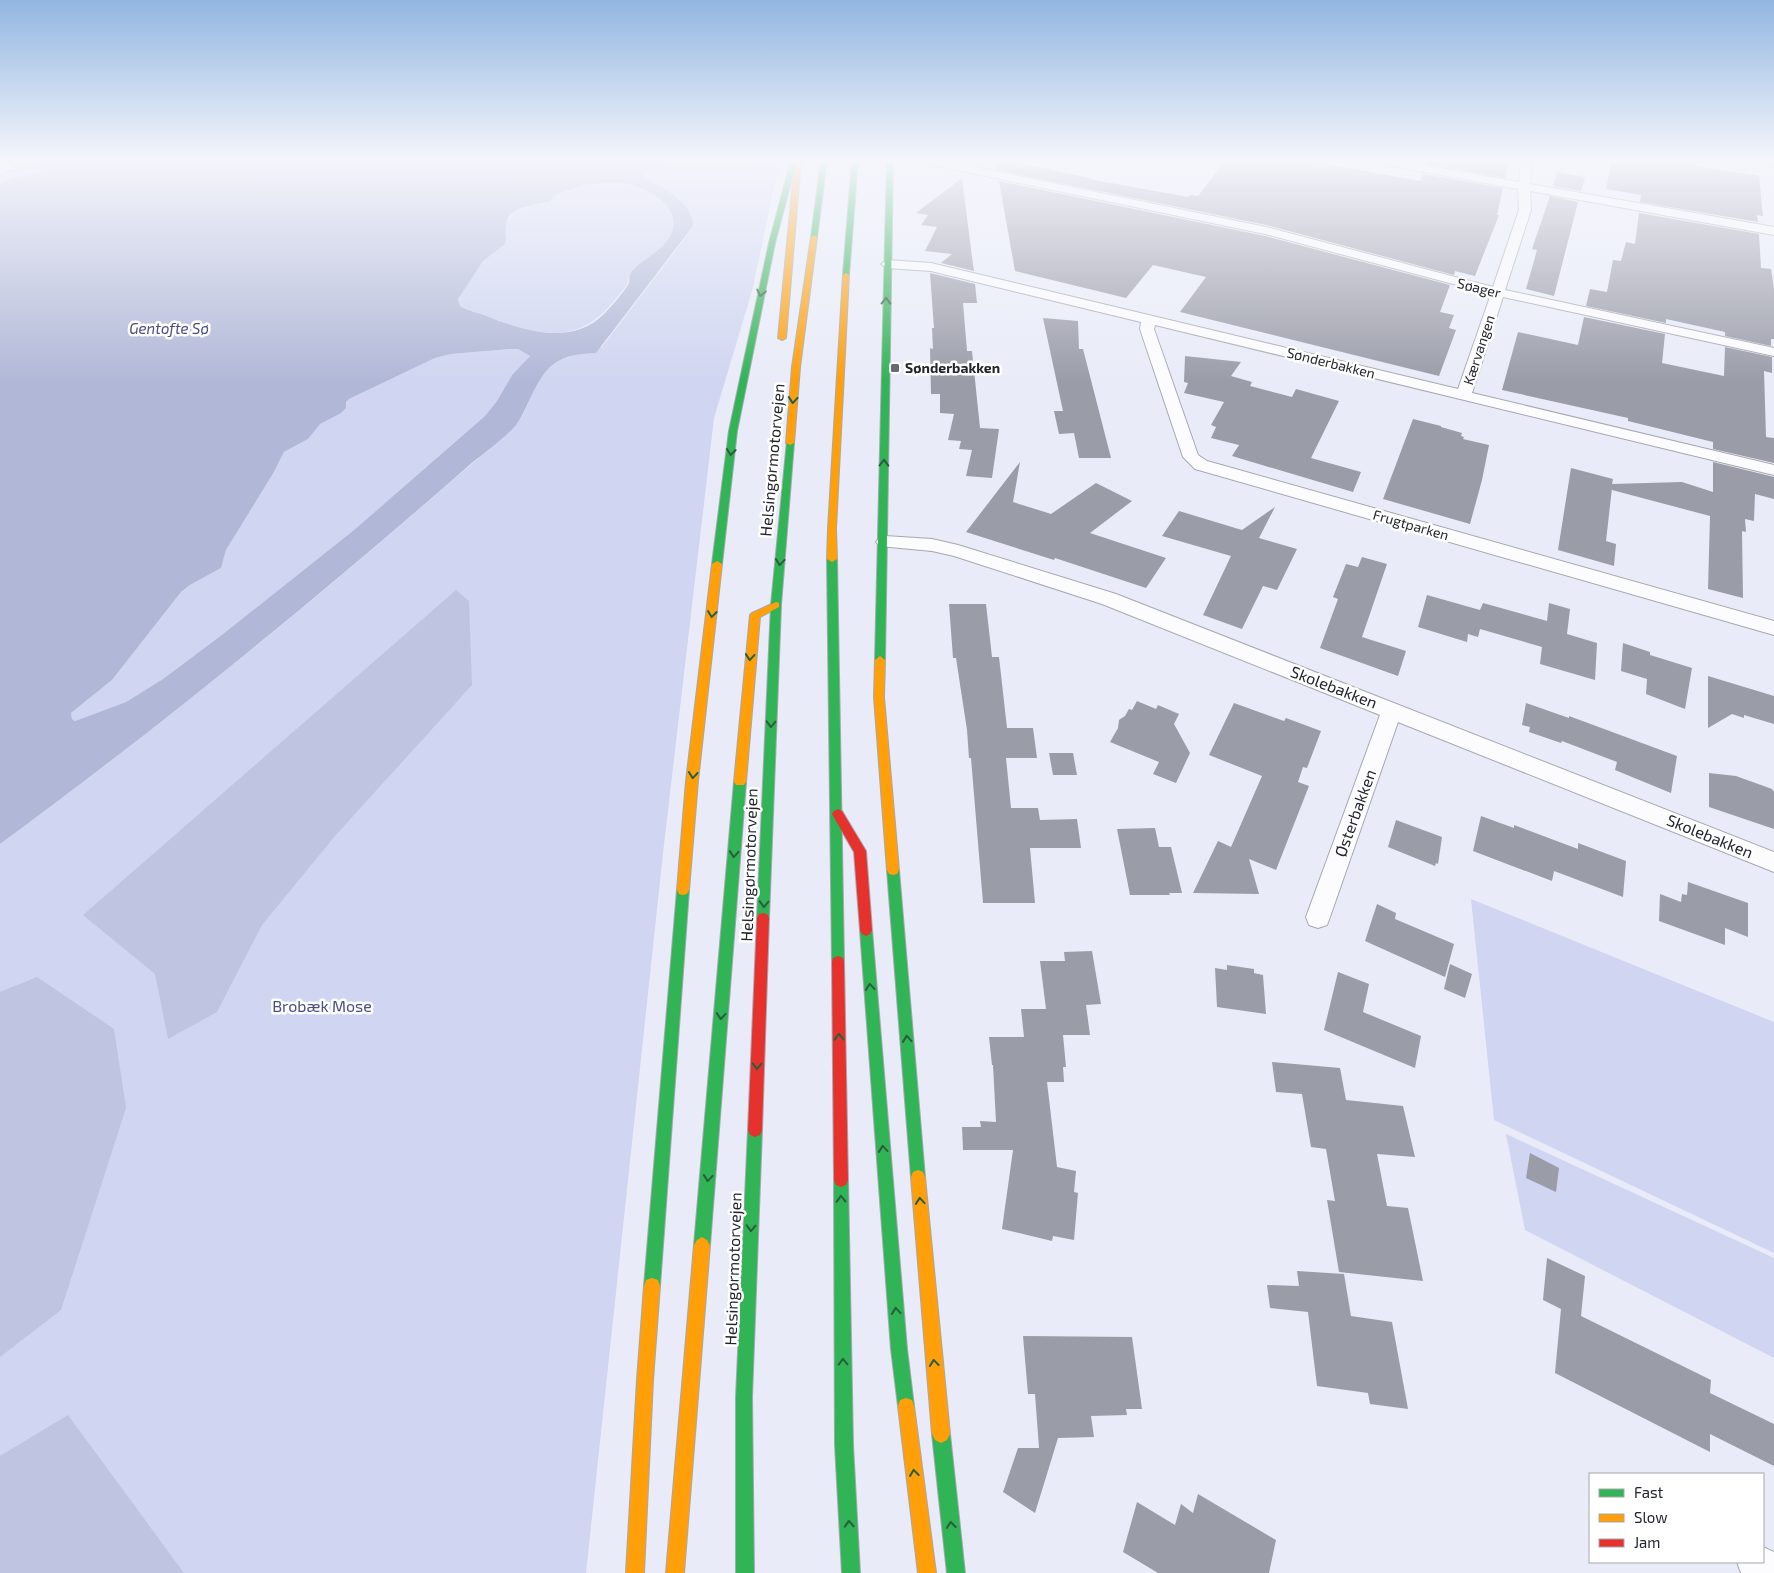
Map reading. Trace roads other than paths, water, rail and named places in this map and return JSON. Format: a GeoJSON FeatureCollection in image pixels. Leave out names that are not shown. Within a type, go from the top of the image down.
{"type":"FeatureCollection","features":[{"type":"Feature","properties":{"kind":"main road"},"geometry":{"type":"LineString","coordinates":[[635,1573],[645,1380],[692,781],[733,431],[775,233]]}},
{"type":"Feature","properties":{"kind":"main road"},"geometry":{"type":"LineString","coordinates":[[791,233],[784,354],[796,367]]}},
{"type":"Feature","properties":{"kind":"main road","name":"Helsingørmotorvejen"},"geometry":{"type":"LineString","coordinates":[[745,1573],[744,1397],[776,605],[796,367],[814,233]]}},
{"type":"Feature","properties":{"kind":"main road"},"geometry":{"type":"LineString","coordinates":[[848,233],[832,529],[844,1445],[851,1573]]}},
{"type":"Feature","properties":{"kind":"main road"},"geometry":{"type":"LineString","coordinates":[[888,233],[885,542],[879,697],[930,1325],[956,1573]]}},
{"type":"Feature","properties":{"kind":"main road"},"geometry":{"type":"LineString","coordinates":[[675,1573],[754,615],[776,605]]}},
{"type":"Feature","properties":{"kind":"main road"},"geometry":{"type":"LineString","coordinates":[[836,811],[860,851],[899,1349],[927,1573]]}},
{"type":"Feature","properties":{"kind":"street","name":"Søager"},"geometry":{"type":"LineString","coordinates":[[1275,233],[1498,292],[1774,352]]}},
{"type":"Feature","properties":{"kind":"street","name":"Kærvangen"},"geometry":{"type":"LineString","coordinates":[[1464,395],[1517,233]]}},
{"type":"Feature","properties":{"kind":"street","name":"Sønderbakken"},"geometry":{"type":"LineString","coordinates":[[887,264],[931,267],[1774,470]]}},
{"type":"Feature","properties":{"kind":"street","name":"Frugtparken"},"geometry":{"type":"LineString","coordinates":[[1149,319],[1146,330],[1191,457],[1202,465],[1774,628]]}},
{"type":"Feature","properties":{"kind":"street","name":"Skolebakken"},"geometry":{"type":"LineString","coordinates":[[885,542],[932,545],[958,551],[1109,599],[1774,862]]}},
{"type":"Feature","properties":{"kind":"street","name":"Østerbakken"},"geometry":{"type":"LineString","coordinates":[[1318,917],[1392,710]]}},
{"type":"Feature","properties":{"kind":"street"},"geometry":{"type":"LineString","coordinates":[[1757,1563],[1774,1572]]}},
{"type":"Feature","properties":{"kind":"water","name":"Gentofte Sø"},"geometry":{"type":"Polygon","coordinates":[[[0,233],[506,233],[505,244],[483,261],[458,299],[460,306],[533,331],[563,333],[578,330],[591,324],[604,314],[628,285],[632,271],[663,246],[671,233],[687,233],[596,353],[561,359],[547,371],[535,389],[518,422],[504,437],[237,661],[0,844],[0,233]],[[518,349],[451,354],[435,358],[349,399],[346,402],[346,408],[341,413],[320,424],[308,439],[284,452],[274,472],[226,550],[221,568],[181,592],[112,680],[71,713],[72,719],[75,721],[126,702],[163,679],[354,530],[485,416],[497,401],[512,375],[530,356],[518,349]]]}},
{"type":"Feature","properties":{"kind":"place","name":"Sønderbakken"},"geometry":{"type":"Point","coordinates":[895,368]}},
{"type":"Feature","properties":{"kind":"park label","name":"Brobæk Mose"},"geometry":{"type":"Point","coordinates":[322,1006]}}]}
